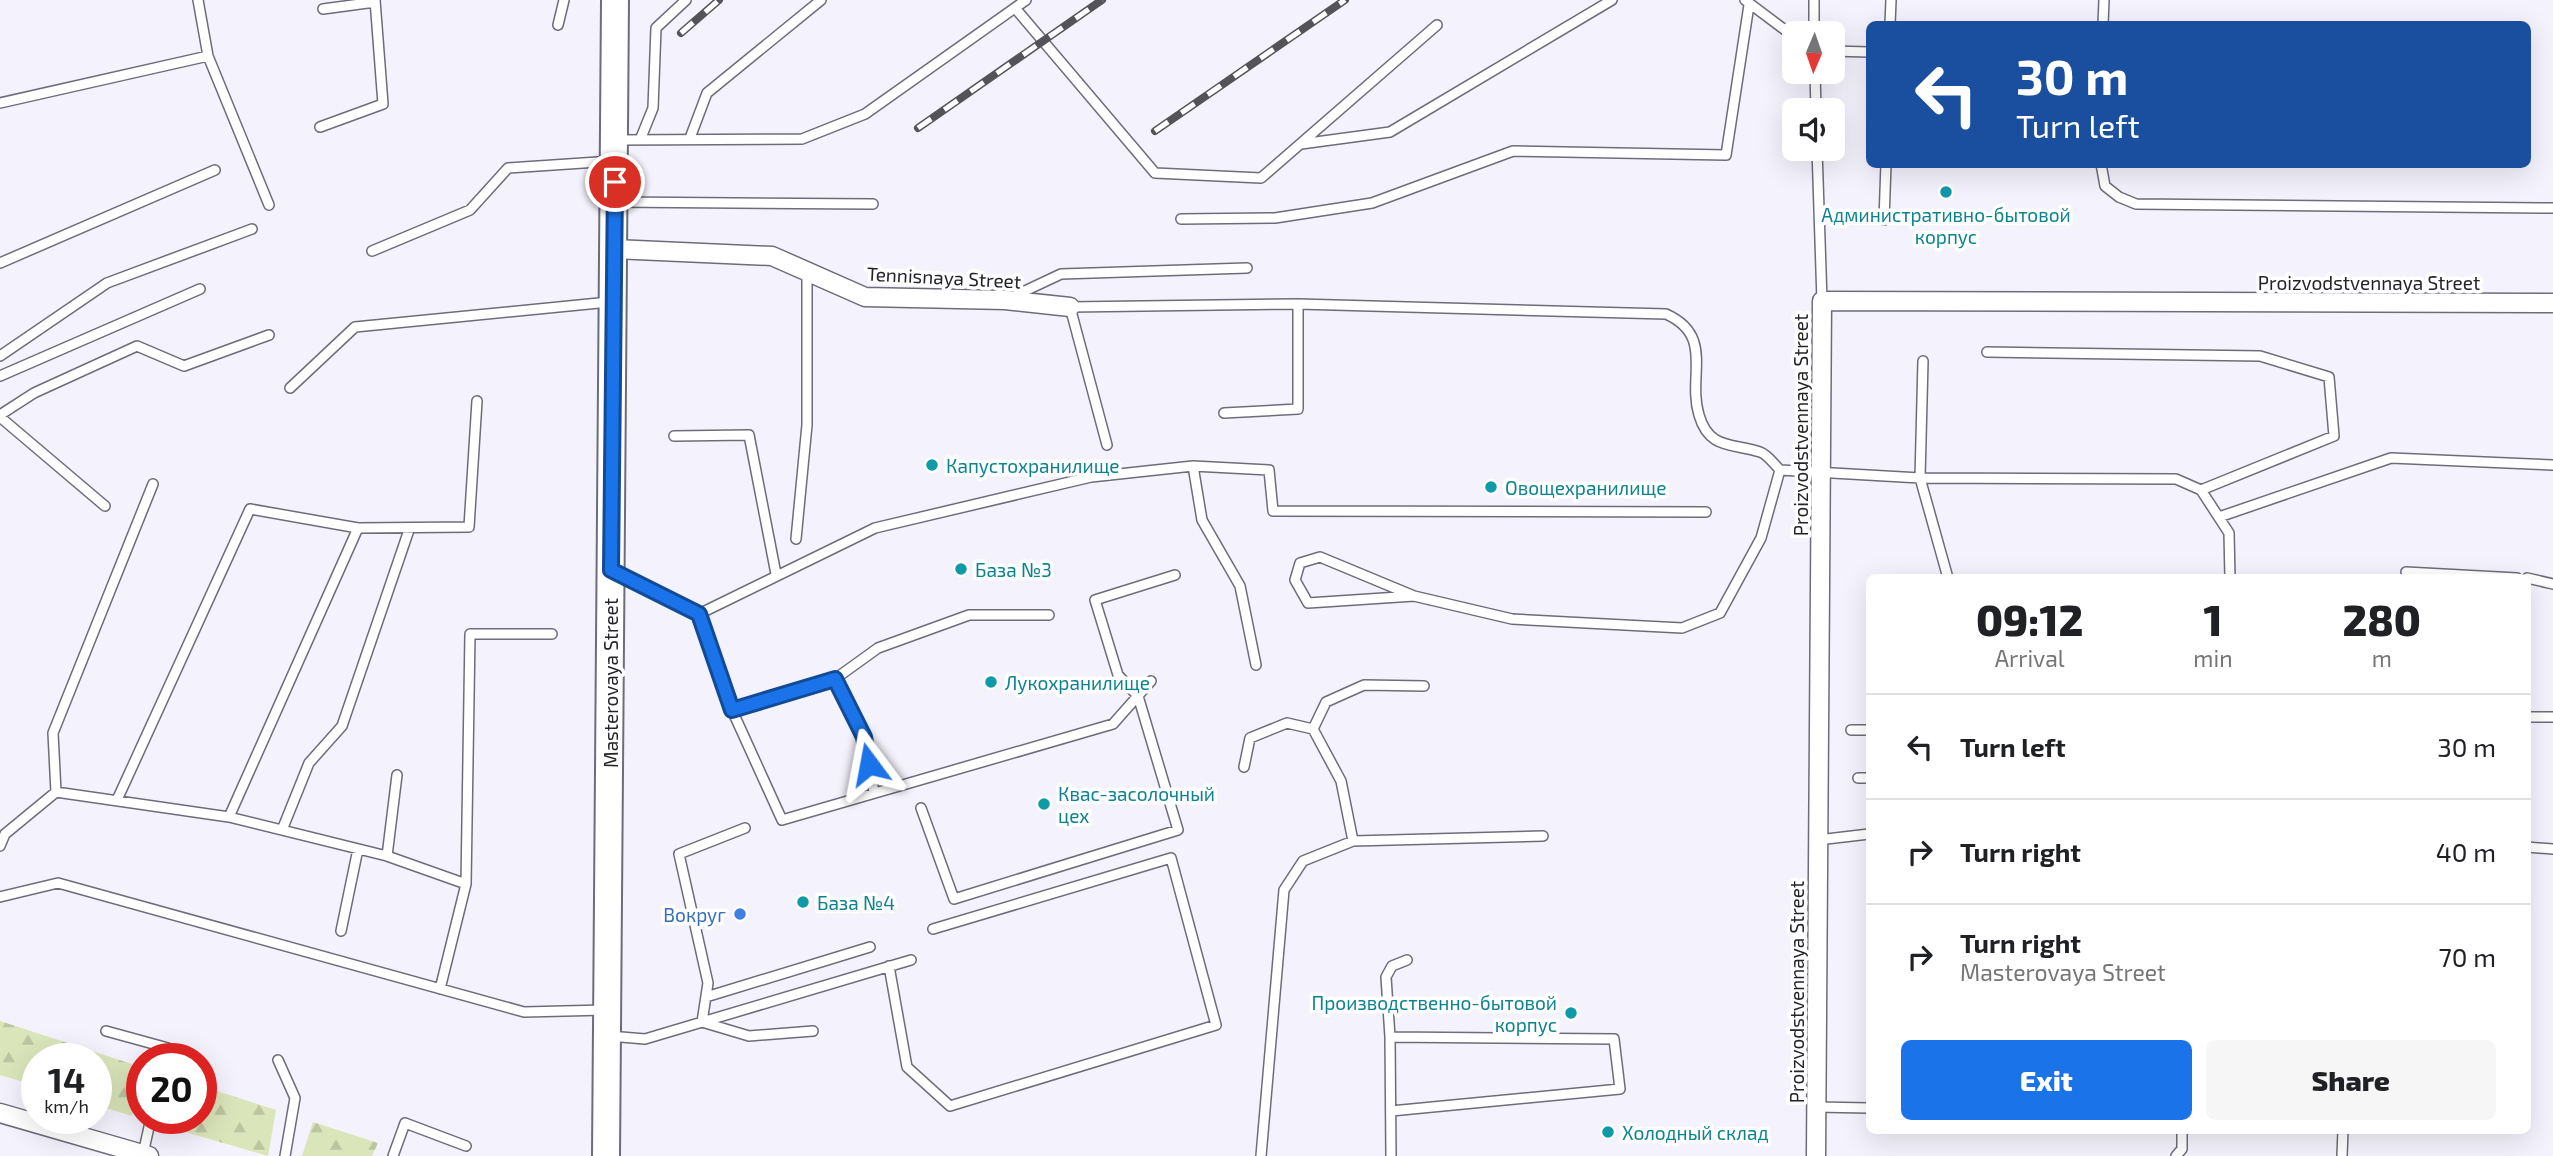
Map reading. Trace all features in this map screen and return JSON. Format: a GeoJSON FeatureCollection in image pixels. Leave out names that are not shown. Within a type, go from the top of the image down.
{"type":"FeatureCollection","features":[{"type":"Feature","properties":{"kind":"main road","name":"Masterovaya Street"},"geometry":{"type":"LineString","coordinates":[[606,1156],[612,301],[615,202],[624,147],[615,0]]}},
{"type":"Feature","properties":{"kind":"street","name":"Tennisnaya Street"},"geometry":{"type":"LineString","coordinates":[[614,250],[772,256],[807,274],[865,297],[1005,300],[1070,307]]}},
{"type":"Feature","properties":{"kind":"street","name":"Proizvodstvennaya Street"},"geometry":{"type":"LineString","coordinates":[[1816,1156],[1822,301],[2553,303]]}},
{"type":"Feature","properties":{"kind":"street"},"geometry":{"type":"LineString","coordinates":[[0,1113],[146,1155]]}},
{"type":"Feature","properties":{"kind":"lane"},"geometry":{"type":"LineString","coordinates":[[198,0],[208,56],[269,205]]}},
{"type":"Feature","properties":{"kind":"lane"},"geometry":{"type":"LineString","coordinates":[[558,25],[564,0]]}},
{"type":"Feature","properties":{"kind":"lane"},"geometry":{"type":"LineString","coordinates":[[624,147],[653,108],[656,27],[686,0]]}},
{"type":"Feature","properties":{"kind":"lane"},"geometry":{"type":"LineString","coordinates":[[690,138],[707,93],[821,0]]}},
{"type":"Feature","properties":{"kind":"lane"},"geometry":{"type":"LineString","coordinates":[[372,251],[470,210],[508,168],[690,138],[803,139],[865,114],[1026,0]]}},
{"type":"Feature","properties":{"kind":"lane"},"geometry":{"type":"LineString","coordinates":[[1299,145],[1390,132],[1612,0]]}},
{"type":"Feature","properties":{"kind":"lane"},"geometry":{"type":"LineString","coordinates":[[1814,0],[1814,21]]}},
{"type":"Feature","properties":{"kind":"lane"},"geometry":{"type":"LineString","coordinates":[[1891,0],[1891,21]]}},
{"type":"Feature","properties":{"kind":"lane"},"geometry":{"type":"LineString","coordinates":[[2103,21],[2104,0]]}},
{"type":"Feature","properties":{"kind":"lane"},"geometry":{"type":"LineString","coordinates":[[320,127],[383,104],[375,1],[323,9]]}},
{"type":"Feature","properties":{"kind":"lane"},"geometry":{"type":"LineString","coordinates":[[1181,219],[1275,218],[1372,203],[1513,151],[1726,155],[1747,2],[1782,28]]}},
{"type":"Feature","properties":{"kind":"lane"},"geometry":{"type":"LineString","coordinates":[[1015,8],[1155,173],[1261,178],[1437,25]]}},
{"type":"Feature","properties":{"kind":"lane"},"geometry":{"type":"LineString","coordinates":[[1845,51],[1866,52]]}},
{"type":"Feature","properties":{"kind":"lane"},"geometry":{"type":"LineString","coordinates":[[0,103],[208,56]]}},
{"type":"Feature","properties":{"kind":"lane"},"geometry":{"type":"LineString","coordinates":[[1817,161],[1822,301]]}},
{"type":"Feature","properties":{"kind":"lane"},"geometry":{"type":"LineString","coordinates":[[1884,220],[1886,168]]}},
{"type":"Feature","properties":{"kind":"lane"},"geometry":{"type":"LineString","coordinates":[[2102,168],[2105,186],[2119,197],[2136,204],[2553,208]]}},
{"type":"Feature","properties":{"kind":"lane"},"geometry":{"type":"LineString","coordinates":[[0,263],[215,170]]}},
{"type":"Feature","properties":{"kind":"lane"},"geometry":{"type":"LineString","coordinates":[[615,202],[873,204]]}},
{"type":"Feature","properties":{"kind":"lane"},"geometry":{"type":"LineString","coordinates":[[0,356],[107,283],[252,229]]}},
{"type":"Feature","properties":{"kind":"lane"},"geometry":{"type":"LineString","coordinates":[[1005,300],[1061,274],[1247,268]]}},
{"type":"Feature","properties":{"kind":"lane"},"geometry":{"type":"LineString","coordinates":[[796,539],[807,425],[807,274]]}},
{"type":"Feature","properties":{"kind":"lane"},"geometry":{"type":"LineString","coordinates":[[0,376],[200,289]]}},
{"type":"Feature","properties":{"kind":"lane"},"geometry":{"type":"LineString","coordinates":[[290,388],[355,327],[612,301]]}},
{"type":"Feature","properties":{"kind":"lane"},"geometry":{"type":"LineString","coordinates":[[1223,413],[1298,409],[1298,304]]}},
{"type":"Feature","properties":{"kind":"lane"},"geometry":{"type":"LineString","coordinates":[[1107,445],[1070,307],[1298,304],[1666,314],[1683,322],[1696,343],[1699,414],[1709,434],[1726,446],[1763,452],[1780,470],[1920,478],[2176,479],[2202,490],[2229,533],[2230,574]]}},
{"type":"Feature","properties":{"kind":"lane"},"geometry":{"type":"LineString","coordinates":[[105,506],[0,416],[34,393],[137,346],[184,366],[269,335]]}},
{"type":"Feature","properties":{"kind":"lane"},"geometry":{"type":"LineString","coordinates":[[1987,352],[2260,356],[2329,377],[2334,436],[2202,490]]}},
{"type":"Feature","properties":{"kind":"lane"},"geometry":{"type":"LineString","coordinates":[[1923,361],[1920,478],[1947,574]]}},
{"type":"Feature","properties":{"kind":"lane"},"geometry":{"type":"LineString","coordinates":[[117,800],[250,509],[358,528],[409,530],[469,527],[477,401]]}},
{"type":"Feature","properties":{"kind":"lane"},"geometry":{"type":"LineString","coordinates":[[674,436],[749,435],[776,574]]}},
{"type":"Feature","properties":{"kind":"lane"},"geometry":{"type":"LineString","coordinates":[[2219,517],[2391,457],[2553,465]]}},
{"type":"Feature","properties":{"kind":"lane"},"geometry":{"type":"LineString","coordinates":[[699,614],[776,574],[875,528],[1091,477],[1193,466],[1269,470],[1273,511],[1706,512]]}},
{"type":"Feature","properties":{"kind":"lane"},"geometry":{"type":"LineString","coordinates":[[1193,466],[1202,520],[1240,586],[1256,665]]}},
{"type":"Feature","properties":{"kind":"lane"},"geometry":{"type":"LineString","coordinates":[[1414,596],[1308,603],[1295,580],[1300,563],[1320,558],[1414,596],[1512,619],[1682,628],[1720,613],[1761,538],[1780,470]]}},
{"type":"Feature","properties":{"kind":"lane"},"geometry":{"type":"LineString","coordinates":[[56,792],[53,733],[153,484]]}},
{"type":"Feature","properties":{"kind":"lane"},"geometry":{"type":"LineString","coordinates":[[229,817],[358,528]]}},
{"type":"Feature","properties":{"kind":"lane"},"geometry":{"type":"LineString","coordinates":[[282,830],[309,763],[342,726],[409,530]]}},
{"type":"Feature","properties":{"kind":"lane"},"geometry":{"type":"LineString","coordinates":[[611,570],[699,614],[732,710],[782,820],[1113,724],[1151,681]]}},
{"type":"Feature","properties":{"kind":"lane"},"geometry":{"type":"LineString","coordinates":[[2406,572],[2443,574]]}},
{"type":"Feature","properties":{"kind":"lane"},"geometry":{"type":"LineString","coordinates":[[921,808],[954,899],[1178,830],[1138,696],[1118,675],[1095,600],[1175,575]]}},
{"type":"Feature","properties":{"kind":"lane"},"geometry":{"type":"LineString","coordinates":[[2531,579],[2553,584]]}},
{"type":"Feature","properties":{"kind":"lane"},"geometry":{"type":"LineString","coordinates":[[732,710],[835,679],[878,648],[969,615],[1049,615]]}},
{"type":"Feature","properties":{"kind":"lane"},"geometry":{"type":"LineString","coordinates":[[440,989],[466,884],[470,634],[552,634]]}},
{"type":"Feature","properties":{"kind":"lane"},"geometry":{"type":"LineString","coordinates":[[835,679],[864,737],[874,792]]}},
{"type":"Feature","properties":{"kind":"lane"},"geometry":{"type":"LineString","coordinates":[[1313,729],[1326,702],[1364,685],[1424,686]]}},
{"type":"Feature","properties":{"kind":"lane"},"geometry":{"type":"LineString","coordinates":[[2531,717],[2553,717]]}},
{"type":"Feature","properties":{"kind":"lane"},"geometry":{"type":"LineString","coordinates":[[1244,767],[1250,738],[1287,723],[1313,729],[1341,781],[1353,841]]}},
{"type":"Feature","properties":{"kind":"lane"},"geometry":{"type":"LineString","coordinates":[[1851,730],[1866,730]]}},
{"type":"Feature","properties":{"kind":"lane"},"geometry":{"type":"LineString","coordinates":[[387,856],[397,775]]}},
{"type":"Feature","properties":{"kind":"lane"},"geometry":{"type":"LineString","coordinates":[[1858,778],[1866,778]]}},
{"type":"Feature","properties":{"kind":"lane"},"geometry":{"type":"LineString","coordinates":[[0,846],[5,834],[56,792],[229,817],[387,856],[466,884]]}},
{"type":"Feature","properties":{"kind":"lane"},"geometry":{"type":"LineString","coordinates":[[702,1022],[708,983],[679,854],[744,828]]}},
{"type":"Feature","properties":{"kind":"lane"},"geometry":{"type":"LineString","coordinates":[[1818,840],[1866,834]]}},
{"type":"Feature","properties":{"kind":"lane"},"geometry":{"type":"LineString","coordinates":[[1261,1156],[1284,890],[1303,861],[1353,841],[1543,836]]}},
{"type":"Feature","properties":{"kind":"lane"},"geometry":{"type":"LineString","coordinates":[[2531,847],[2553,849]]}},
{"type":"Feature","properties":{"kind":"lane"},"geometry":{"type":"LineString","coordinates":[[341,932],[358,849]]}},
{"type":"Feature","properties":{"kind":"lane"},"geometry":{"type":"LineString","coordinates":[[889,966],[907,1067],[950,1106],[1216,1025],[1171,858],[933,929]]}},
{"type":"Feature","properties":{"kind":"lane"},"geometry":{"type":"LineString","coordinates":[[0,897],[58,883],[524,1012],[607,1023],[645,1039],[911,960]]}},
{"type":"Feature","properties":{"kind":"lane"},"geometry":{"type":"LineString","coordinates":[[706,997],[870,947]]}},
{"type":"Feature","properties":{"kind":"lane"},"geometry":{"type":"LineString","coordinates":[[1391,1156],[1391,1037],[1386,977],[1392,966],[1408,960]]}},
{"type":"Feature","properties":{"kind":"lane"},"geometry":{"type":"LineString","coordinates":[[702,1022],[749,1036],[813,1031]]}},
{"type":"Feature","properties":{"kind":"lane"},"geometry":{"type":"LineString","coordinates":[[106,1031],[150,1043]]}},
{"type":"Feature","properties":{"kind":"lane"},"geometry":{"type":"LineString","coordinates":[[1391,1037],[1614,1039],[1620,1089],[1391,1111]]}},
{"type":"Feature","properties":{"kind":"lane"},"geometry":{"type":"LineString","coordinates":[[278,1060],[295,1098],[285,1156]]}},
{"type":"Feature","properties":{"kind":"lane"},"geometry":{"type":"LineString","coordinates":[[1816,1107],[1866,1108]]}},
{"type":"Feature","properties":{"kind":"lane"},"geometry":{"type":"LineString","coordinates":[[393,1156],[405,1123],[466,1146]]}},
{"type":"Feature","properties":{"kind":"lane"},"geometry":{"type":"LineString","coordinates":[[146,1155],[149,1134]]}},
{"type":"Feature","properties":{"kind":"lane"},"geometry":{"type":"LineString","coordinates":[[2176,1156],[2182,1149],[2182,1134]]}},
{"type":"Feature","properties":{"kind":"lane"},"geometry":{"type":"LineString","coordinates":[[2342,1156],[2343,1134]]}},
{"type":"Feature","properties":{"kind":"green space"},"geometry":{"type":"Polygon","coordinates":[[[0,1021],[67,1043],[21,1043],[21,1081],[0,1075],[0,1021]]]}},
{"type":"Feature","properties":{"kind":"green space"},"geometry":{"type":"Polygon","coordinates":[[[112,1058],[126,1062],[126,1114],[112,1110],[112,1058]]]}},
{"type":"Feature","properties":{"kind":"green space"},"geometry":{"type":"Polygon","coordinates":[[[217,1091],[276,1110],[268,1156],[192,1134],[217,1134],[217,1091]]]}},
{"type":"Feature","properties":{"kind":"green space"},"geometry":{"type":"Polygon","coordinates":[[[313,1122],[378,1143],[372,1156],[302,1156],[313,1122]]]}},
{"type":"Feature","properties":{"kind":"railway"},"geometry":{"type":"LineString","coordinates":[[681,33],[719,0]]}},
{"type":"Feature","properties":{"kind":"railway"},"geometry":{"type":"LineString","coordinates":[[918,128],[1102,0]]}},
{"type":"Feature","properties":{"kind":"railway"},"geometry":{"type":"LineString","coordinates":[[1155,131],[1345,0]]}},
{"type":"Feature","properties":{"kind":"place","name":"Административно-бытовой корпус"},"geometry":{"type":"Point","coordinates":[1946,192]}},
{"type":"Feature","properties":{"kind":"place","name":"Капустохранилище"},"geometry":{"type":"Point","coordinates":[932,465]}},
{"type":"Feature","properties":{"kind":"place","name":"Овощехранилище"},"geometry":{"type":"Point","coordinates":[1491,487]}},
{"type":"Feature","properties":{"kind":"place","name":"База №3"},"geometry":{"type":"Point","coordinates":[961,569]}},
{"type":"Feature","properties":{"kind":"place","name":"Лукохранилище"},"geometry":{"type":"Point","coordinates":[991,682]}},
{"type":"Feature","properties":{"kind":"place","name":"Квас-засолочный цех"},"geometry":{"type":"Point","coordinates":[1044,804]}},
{"type":"Feature","properties":{"kind":"place","name":"База №4"},"geometry":{"type":"Point","coordinates":[803,902]}},
{"type":"Feature","properties":{"kind":"place","name":"Вокруг"},"geometry":{"type":"Point","coordinates":[740,914]}},
{"type":"Feature","properties":{"kind":"place","name":"Производственно-бытовой корпус"},"geometry":{"type":"Point","coordinates":[1571,1013]}},
{"type":"Feature","properties":{"kind":"place","name":"Холодный склад"},"geometry":{"type":"Point","coordinates":[1608,1132]}},
{"type":"Feature","properties":{"kind":"route"},"geometry":{"type":"LineString","coordinates":[[615,182],[611,570],[699,614],[732,710],[835,679],[864,737],[869,764]]}}]}
